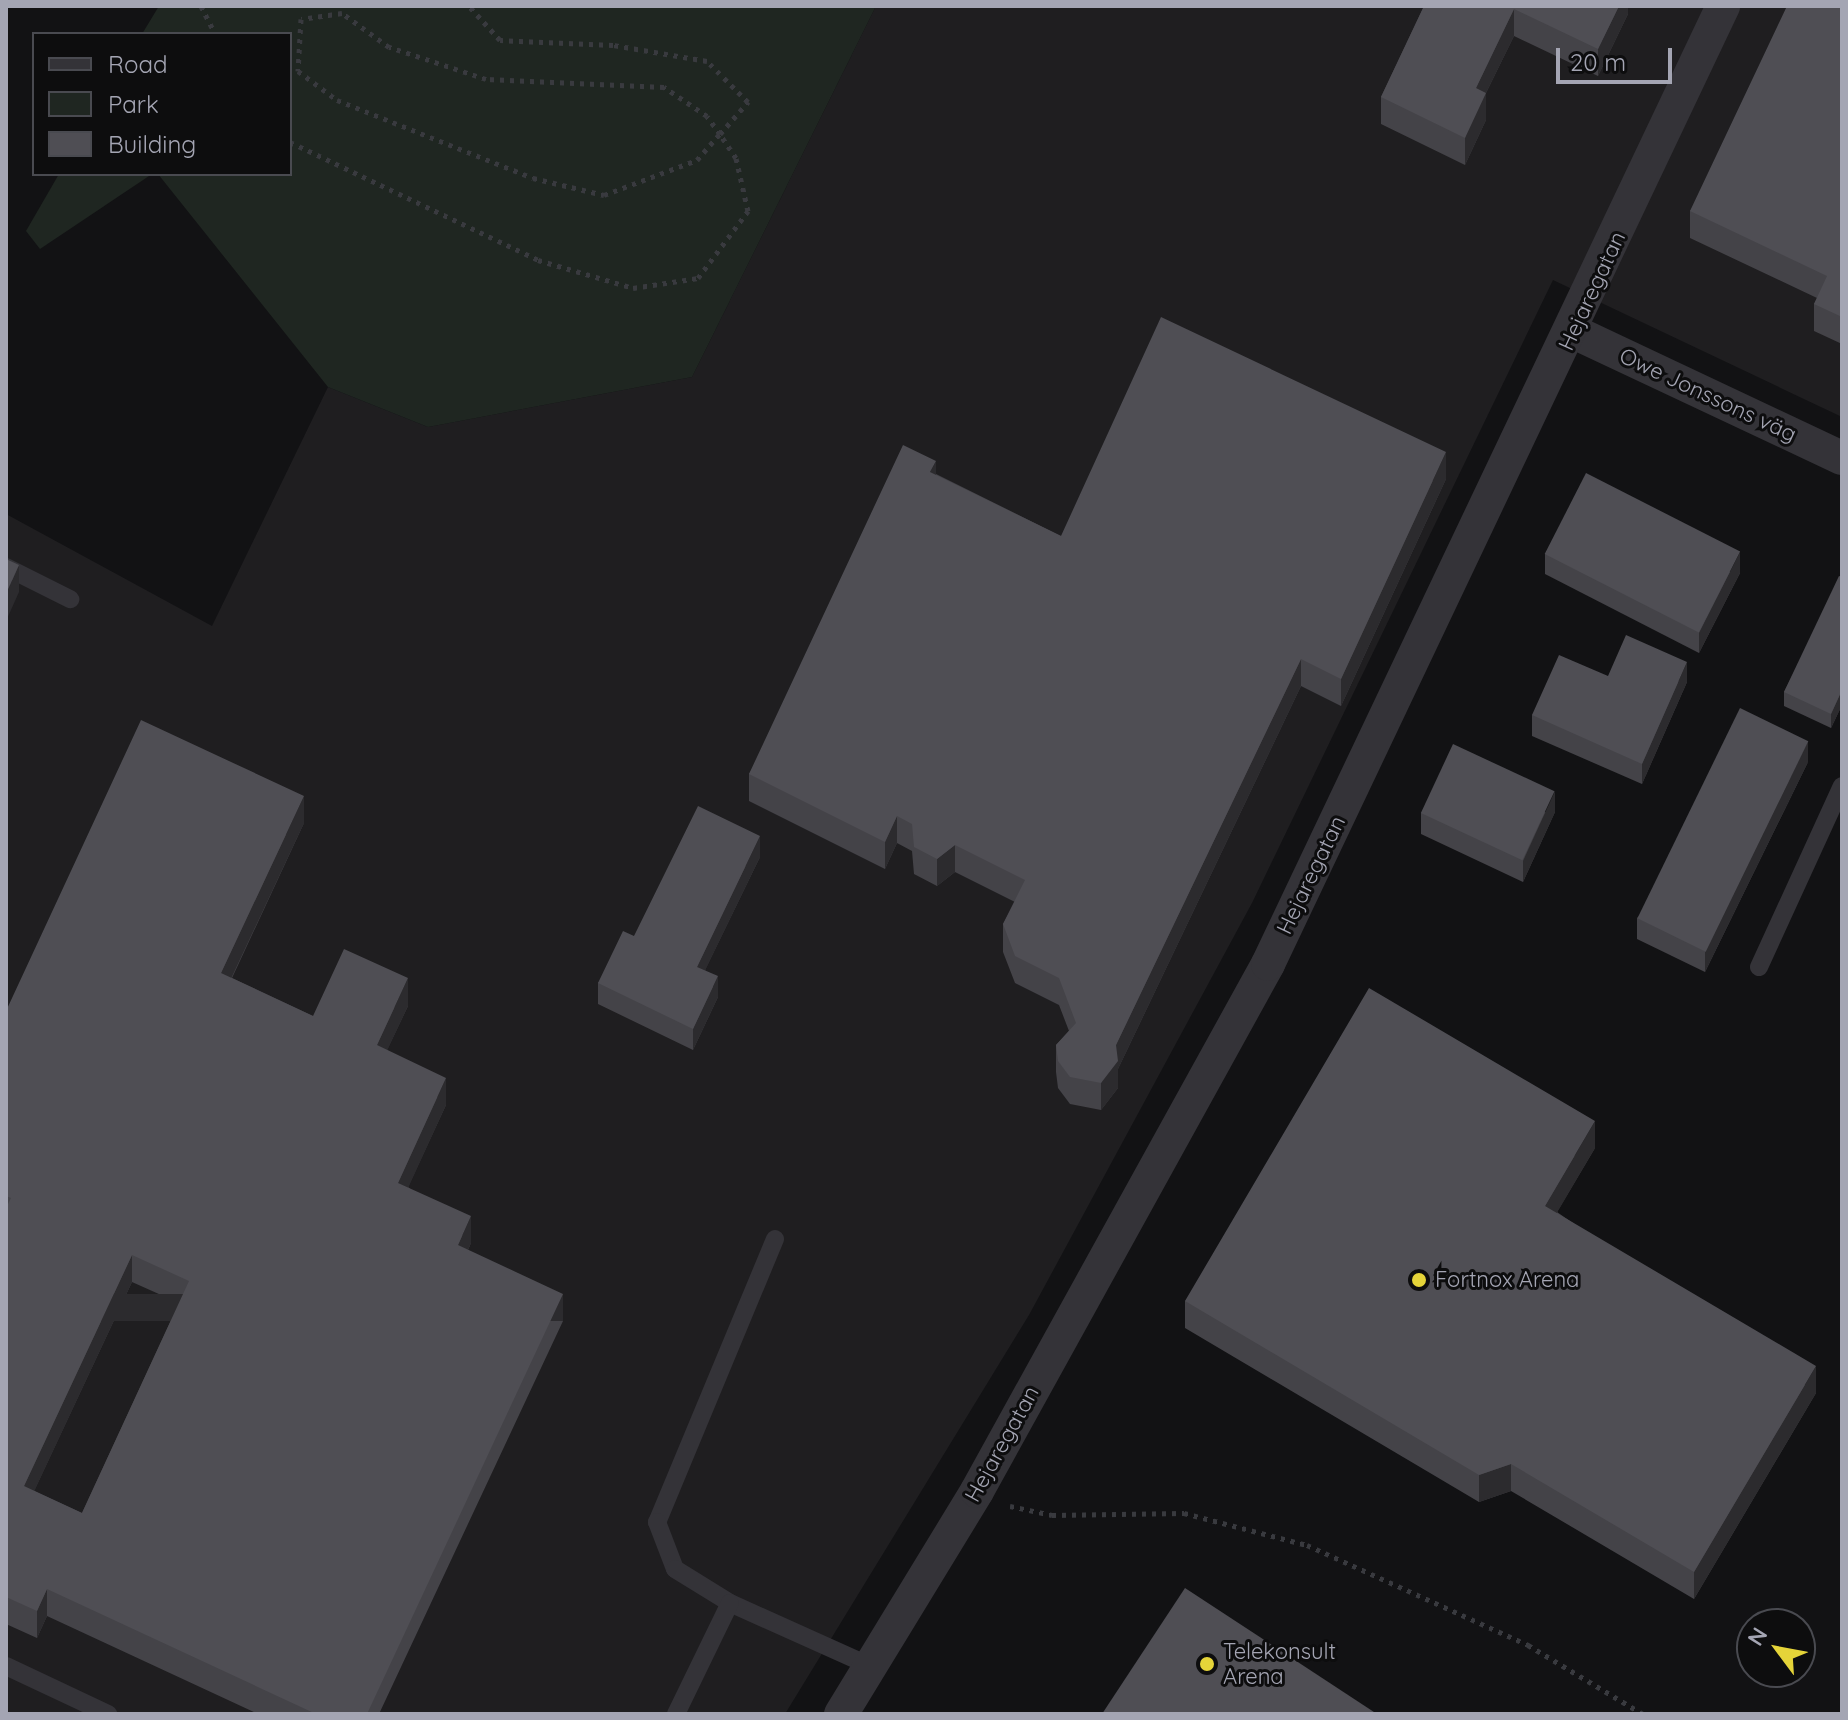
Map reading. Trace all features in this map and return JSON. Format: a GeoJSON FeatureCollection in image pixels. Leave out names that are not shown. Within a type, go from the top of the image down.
{"type":"FeatureCollection","features":[{"type":"Feature","properties":{"kind":"street","name":"Hejaregatan"},"geometry":{"type":"LineString","coordinates":[[841,1714],[977,1491],[1268,964],[1574,332],[1723,6]]}},
{"type":"Feature","properties":{"kind":"street","name":"Owe Jonssons väg"},"geometry":{"type":"LineString","coordinates":[[1574,332],[1842,458]]}},
{"type":"Feature","properties":{"kind":"lane"},"geometry":{"type":"LineString","coordinates":[[6,567],[70,599]]}},
{"type":"Feature","properties":{"kind":"lane"},"geometry":{"type":"LineString","coordinates":[[1759,967],[1842,786]]}},
{"type":"Feature","properties":{"kind":"lane"},"geometry":{"type":"LineString","coordinates":[[775,1239],[657,1522],[675,1569],[730,1603],[870,1666]]}},
{"type":"Feature","properties":{"kind":"lane"},"geometry":{"type":"LineString","coordinates":[[676,1714],[730,1603]]}},
{"type":"Feature","properties":{"kind":"lane"},"geometry":{"type":"LineString","coordinates":[[6,1666],[108,1714]]}},
{"type":"Feature","properties":{"kind":"path"},"geometry":{"type":"LineString","coordinates":[[201,6],[214,32]]}},
{"type":"Feature","properties":{"kind":"path"},"geometry":{"type":"LineString","coordinates":[[292,143],[538,260],[633,288],[698,278],[748,211],[736,158],[720,134],[664,87],[486,79],[389,47],[342,13],[301,19],[298,71],[337,100],[533,178],[604,195],[697,160],[720,134],[748,102],[707,61],[613,45],[500,40],[469,6]]}},
{"type":"Feature","properties":{"kind":"path"},"geometry":{"type":"LineString","coordinates":[[977,1491],[1052,1515],[1184,1513],[1307,1545],[1528,1645],[1643,1714]]}},
{"type":"Feature","properties":{"kind":"shaded area"},"geometry":{"type":"Polygon","coordinates":[[[876,6],[1842,6],[1842,417],[1553,280],[1252,903],[1029,1315],[785,1714],[6,1714],[6,514],[212,626],[328,387],[428,427],[692,377],[876,6]]]}},
{"type":"Feature","properties":{"kind":"green space"},"geometry":{"type":"Polygon","coordinates":[[[159,6],[876,6],[692,377],[428,427],[328,387],[160,176],[292,176],[292,32],[143,32],[159,6]]]}},
{"type":"Feature","properties":{"kind":"green space"},"geometry":{"type":"Polygon","coordinates":[[[58,176],[149,176],[40,249],[26,231],[58,176]]]}},
{"type":"Feature","properties":{"kind":"building"},"geometry":{"type":"Polygon","coordinates":[[[1424,6],[1619,6],[1598,49],[1514,9],[1476,88],[1486,93],[1465,138],[1381,97],[1424,6]]]}},
{"type":"Feature","properties":{"kind":"building"},"geometry":{"type":"Polygon","coordinates":[[[1787,6],[1842,6],[1842,317],[1814,304],[1827,276],[1690,211],[1787,6]]]}},
{"type":"Feature","properties":{"kind":"building"},"geometry":{"type":"Polygon","coordinates":[[[1161,317],[1446,452],[1341,679],[1301,659],[1116,1045],[1118,1061],[1101,1083],[1070,1077],[1058,1061],[1056,1045],[1076,1023],[1059,978],[1015,956],[1003,924],[1025,880],[955,845],[937,859],[914,847],[912,824],[897,816],[885,842],[749,774],[903,445],[936,461],[930,472],[1061,536],[1161,317]]]}},
{"type":"Feature","properties":{"kind":"building"},"geometry":{"type":"Polygon","coordinates":[[[1586,473],[1740,552],[1699,633],[1545,554],[1586,473]]]}},
{"type":"Feature","properties":{"kind":"building"},"geometry":{"type":"Polygon","coordinates":[[[6,559],[19,565],[6,594],[6,559]]]}},
{"type":"Feature","properties":{"kind":"building"},"geometry":{"type":"Polygon","coordinates":[[[1839,576],[1842,577],[1842,690],[1831,714],[1784,692],[1839,576]]]}},
{"type":"Feature","properties":{"kind":"building"},"geometry":{"type":"Polygon","coordinates":[[[1626,635],[1687,662],[1642,764],[1532,715],[1559,655],[1608,676],[1626,635]]]}},
{"type":"Feature","properties":{"kind":"building"},"geometry":{"type":"Polygon","coordinates":[[[1740,708],[1808,741],[1706,952],[1637,918],[1740,708]]]}},
{"type":"Feature","properties":{"kind":"building"},"geometry":{"type":"Polygon","coordinates":[[[141,720],[304,796],[221,973],[313,1016],[344,949],[408,978],[377,1045],[446,1078],[398,1183],[471,1216],[458,1245],[563,1294],[367,1714],[316,1714],[47,1589],[37,1611],[6,1597],[6,1208],[11,1198],[6,1196],[6,1011],[141,720]],[[132,1255],[24,1486],[82,1513],[189,1281],[132,1255]]]}},
{"type":"Feature","properties":{"kind":"building"},"geometry":{"type":"Polygon","coordinates":[[[1453,744],[1555,791],[1522,860],[1421,813],[1453,744]]]}},
{"type":"Feature","properties":{"kind":"building"},"geometry":{"type":"Polygon","coordinates":[[[698,806],[760,836],[697,967],[718,976],[693,1029],[598,983],[623,931],[634,936],[698,806]]]}},
{"type":"Feature","properties":{"kind":"building","name":"Fortnox Arena"},"geometry":{"type":"Polygon","coordinates":[[[1369,988],[1595,1121],[1545,1206],[1816,1366],[1694,1572],[1511,1464],[1479,1475],[1185,1301],[1369,988]]]}},
{"type":"Feature","properties":{"kind":"building","name":"Telekonsult Arena"},"geometry":{"type":"Polygon","coordinates":[[[1185,1588],[1377,1714],[1102,1714],[1185,1588]]]}},
{"type":"Feature","properties":{"kind":"place","name":"Fortnox Arena"},"geometry":{"type":"Point","coordinates":[1419,1280]}},
{"type":"Feature","properties":{"kind":"place","name":"Telekonsult Arena"},"geometry":{"type":"Point","coordinates":[1207,1664]}}]}
